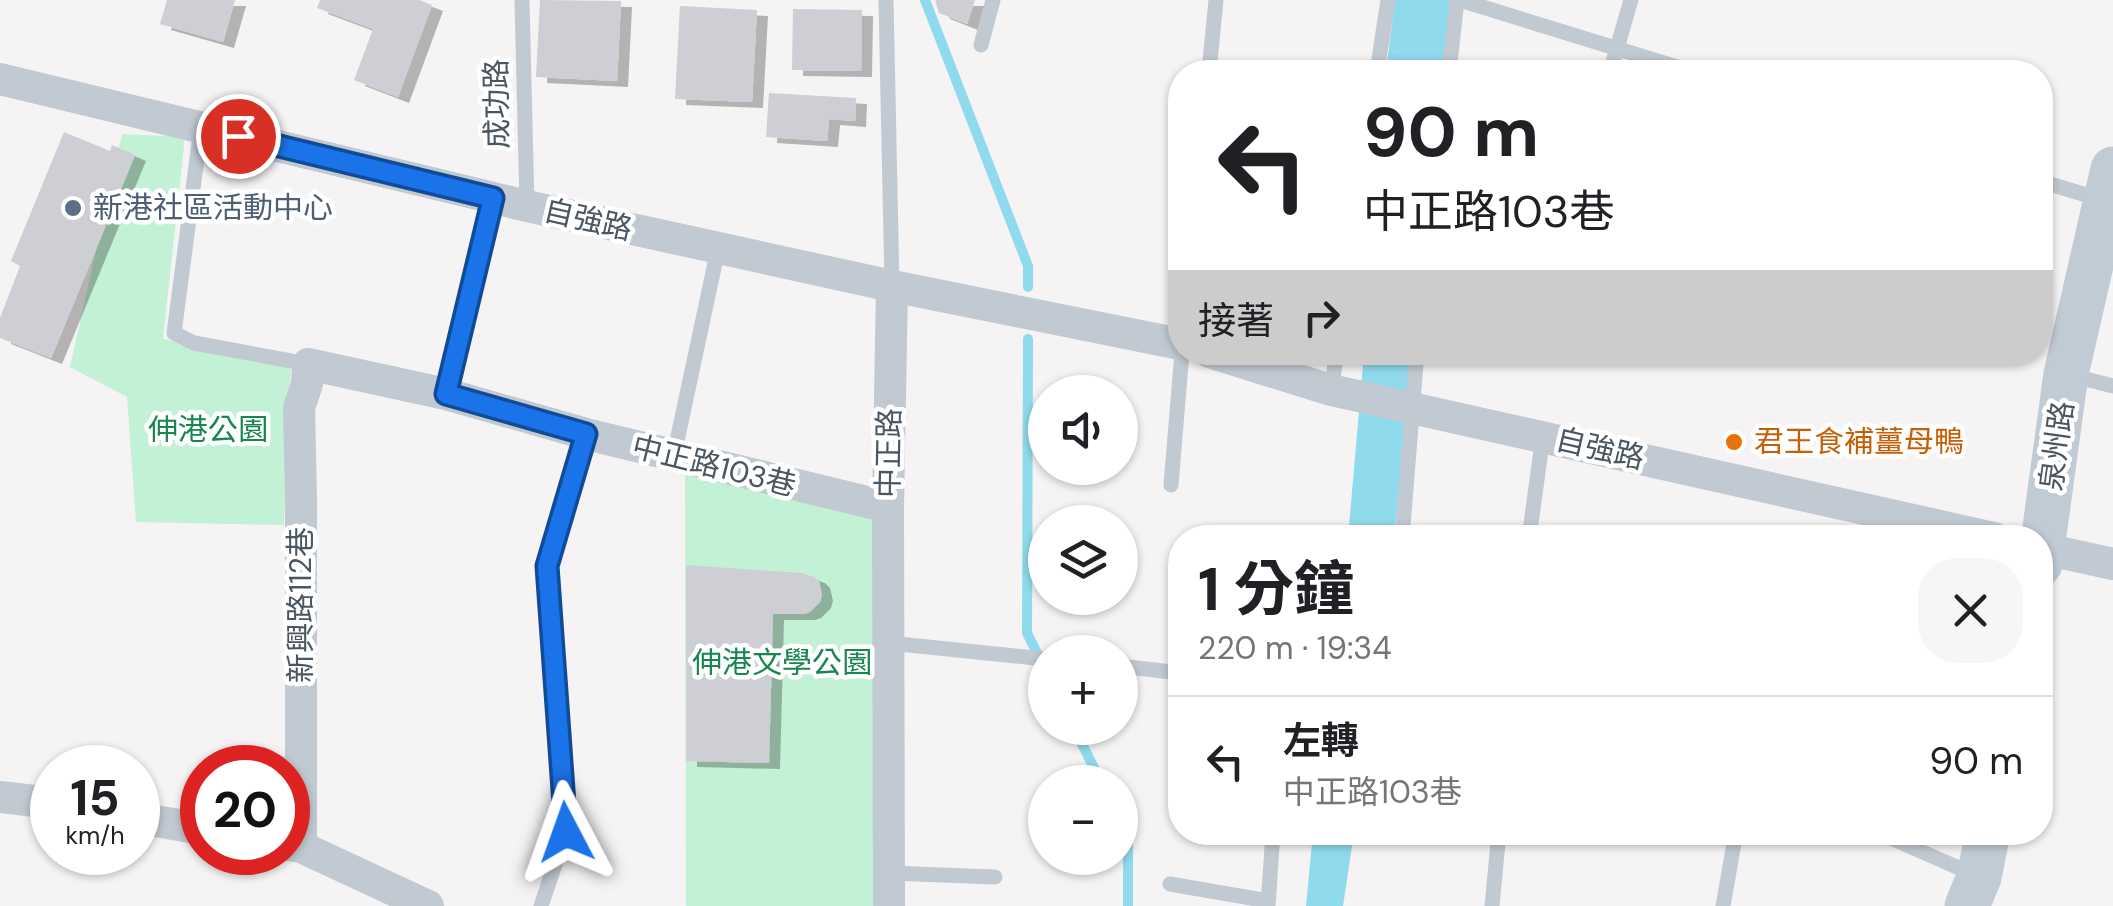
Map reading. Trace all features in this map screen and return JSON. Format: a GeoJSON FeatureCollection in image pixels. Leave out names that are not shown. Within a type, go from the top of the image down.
{"type":"FeatureCollection","features":[{"type":"Feature","properties":{"kind":"street","name":"自強路"},"geometry":{"type":"LineString","coordinates":[[0,79],[526,206],[1168,342]]}},
{"type":"Feature","properties":{"kind":"street","name":"泉州路"},"geometry":{"type":"LineString","coordinates":[[2045,525],[2066,374],[2108,185]]}},
{"type":"Feature","properties":{"kind":"street","name":"中正路"},"geometry":{"type":"LineString","coordinates":[[890,906],[888,507],[892,286]]}},
{"type":"Feature","properties":{"kind":"street","name":"中正路103巷"},"geometry":{"type":"LineString","coordinates":[[308,364],[446,394],[586,434],[888,507]]}},
{"type":"Feature","properties":{"kind":"street","name":"新興路112巷"},"geometry":{"type":"LineString","coordinates":[[296,745],[299,408],[308,364]]}},
{"type":"Feature","properties":{"kind":"street","name":"自強路"},"geometry":{"type":"LineString","coordinates":[[1251,365],[1331,390],[1937,525]]}},
{"type":"Feature","properties":{"kind":"street"},"geometry":{"type":"LineString","coordinates":[[2053,555],[2113,564]]}},
{"type":"Feature","properties":{"kind":"street"},"geometry":{"type":"LineString","coordinates":[[0,798],[30,801]]}},
{"type":"Feature","properties":{"kind":"street"},"geometry":{"type":"LineString","coordinates":[[1973,891],[1985,845]]}},
{"type":"Feature","properties":{"kind":"street"},"geometry":{"type":"LineString","coordinates":[[310,853],[428,906]]}},
{"type":"Feature","properties":{"kind":"lane","name":"成功路"},"geometry":{"type":"LineString","coordinates":[[522,0],[526,206]]}},
{"type":"Feature","properties":{"kind":"lane","name":"中正路"},"geometry":{"type":"LineString","coordinates":[[886,0],[892,286]]}},
{"type":"Feature","properties":{"kind":"lane"},"geometry":{"type":"LineString","coordinates":[[982,46],[992,0]]}},
{"type":"Feature","properties":{"kind":"lane"},"geometry":{"type":"LineString","coordinates":[[1210,60],[1216,0]]}},
{"type":"Feature","properties":{"kind":"lane"},"geometry":{"type":"LineString","coordinates":[[1379,60],[1388,0]]}},
{"type":"Feature","properties":{"kind":"lane"},"geometry":{"type":"LineString","coordinates":[[1450,60],[1458,0],[1654,60]]}},
{"type":"Feature","properties":{"kind":"lane"},"geometry":{"type":"LineString","coordinates":[[1613,60],[1631,0]]}},
{"type":"Feature","properties":{"kind":"lane"},"geometry":{"type":"LineString","coordinates":[[201,127],[174,333],[194,343],[308,364]]}},
{"type":"Feature","properties":{"kind":"lane"},"geometry":{"type":"LineString","coordinates":[[2053,181],[2108,185]]}},
{"type":"Feature","properties":{"kind":"lane"},"geometry":{"type":"LineString","coordinates":[[446,394],[493,198]]}},
{"type":"Feature","properties":{"kind":"lane"},"geometry":{"type":"LineString","coordinates":[[674,456],[718,249]]}},
{"type":"Feature","properties":{"kind":"lane"},"geometry":{"type":"LineString","coordinates":[[1172,485],[1181,365]]}},
{"type":"Feature","properties":{"kind":"lane"},"geometry":{"type":"LineString","coordinates":[[1331,390],[1334,365]]}},
{"type":"Feature","properties":{"kind":"lane"},"geometry":{"type":"LineString","coordinates":[[1403,525],[1416,365]]}},
{"type":"Feature","properties":{"kind":"lane"},"geometry":{"type":"LineString","coordinates":[[2066,374],[2113,386]]}},
{"type":"Feature","properties":{"kind":"lane"},"geometry":{"type":"LineString","coordinates":[[541,906],[566,832],[547,566],[586,434]]}},
{"type":"Feature","properties":{"kind":"lane"},"geometry":{"type":"LineString","coordinates":[[1531,525],[1543,436]]}},
{"type":"Feature","properties":{"kind":"lane"},"geometry":{"type":"LineString","coordinates":[[889,643],[1028,656]]}},
{"type":"Feature","properties":{"kind":"lane"},"geometry":{"type":"LineString","coordinates":[[1138,668],[1168,672]]}},
{"type":"Feature","properties":{"kind":"lane"},"geometry":{"type":"LineString","coordinates":[[1170,884],[1268,904],[1272,845]]}},
{"type":"Feature","properties":{"kind":"lane"},"geometry":{"type":"LineString","coordinates":[[1492,906],[1498,845]]}},
{"type":"Feature","properties":{"kind":"lane"},"geometry":{"type":"LineString","coordinates":[[1722,906],[1734,845]]}},
{"type":"Feature","properties":{"kind":"lane"},"geometry":{"type":"LineString","coordinates":[[1898,845],[1973,891]]}},
{"type":"Feature","properties":{"kind":"lane"},"geometry":{"type":"LineString","coordinates":[[890,873],[995,877]]}},
{"type":"Feature","properties":{"kind":"green space","name":"伸港公園"},"geometry":{"type":"Polygon","coordinates":[[[122,134],[185,137],[163,339],[291,366],[284,525],[136,522],[127,397],[70,367],[122,134]]]}},
{"type":"Feature","properties":{"kind":"green space","name":"伸港文學公園"},"geometry":{"type":"Polygon","coordinates":[[[685,471],[879,514],[879,906],[686,906],[685,471]]]}},
{"type":"Feature","properties":{"kind":"water"},"geometry":{"type":"Polygon","coordinates":[[[1404,0],[1450,0],[1443,60],[1397,60],[1404,0]]]}},
{"type":"Feature","properties":{"kind":"water"},"geometry":{"type":"Polygon","coordinates":[[[1363,365],[1412,365],[1395,525],[1349,525],[1363,365]]]}},
{"type":"Feature","properties":{"kind":"water"},"geometry":{"type":"Polygon","coordinates":[[[1312,845],[1352,845],[1343,906],[1306,906],[1312,845]]]}},
{"type":"Feature","properties":{"kind":"building"},"geometry":{"type":"Polygon","coordinates":[[[167,0],[235,0],[223,42],[160,24],[167,0]]]}},
{"type":"Feature","properties":{"kind":"building"},"geometry":{"type":"Polygon","coordinates":[[[320,0],[419,0],[432,5],[398,97],[354,80],[373,29],[317,8],[320,0]]]}},
{"type":"Feature","properties":{"kind":"building"},"geometry":{"type":"Polygon","coordinates":[[[540,0],[621,1],[617,81],[536,77],[540,0]]]}},
{"type":"Feature","properties":{"kind":"building"},"geometry":{"type":"Polygon","coordinates":[[[935,0],[975,0],[967,24],[939,13],[935,0]]]}},
{"type":"Feature","properties":{"kind":"building"},"geometry":{"type":"Polygon","coordinates":[[[680,6],[757,10],[752,102],[675,99],[680,6]]]}},
{"type":"Feature","properties":{"kind":"building"},"geometry":{"type":"Polygon","coordinates":[[[793,9],[862,10],[861,71],[792,70],[793,9]]]}},
{"type":"Feature","properties":{"kind":"building"},"geometry":{"type":"Polygon","coordinates":[[[769,93],[856,98],[855,121],[829,119],[827,141],[766,137],[769,93]]]}},
{"type":"Feature","properties":{"kind":"building","name":"新港社區活動中心"},"geometry":{"type":"Polygon","coordinates":[[[64,132],[110,151],[112,145],[135,155],[51,358],[0,338],[0,318],[20,266],[11,261],[64,132]]]}},
{"type":"Feature","properties":{"kind":"building"},"geometry":{"type":"Polygon","coordinates":[[[686,565],[802,573],[819,582],[820,602],[810,612],[773,614],[769,763],[686,761],[686,565]]]}},
{"type":"Feature","properties":{"kind":"waterway"},"geometry":{"type":"LineString","coordinates":[[925,0],[1028,266],[1028,287]]}},
{"type":"Feature","properties":{"kind":"waterway"},"geometry":{"type":"LineString","coordinates":[[1392,60],[1400,0]]}},
{"type":"Feature","properties":{"kind":"waterway"},"geometry":{"type":"LineString","coordinates":[[1028,339],[1028,635]]}},
{"type":"Feature","properties":{"kind":"waterway"},"geometry":{"type":"LineString","coordinates":[[1082,745],[1092,765]]}},
{"type":"Feature","properties":{"kind":"waterway"},"geometry":{"type":"LineString","coordinates":[[1128,875],[1128,906]]}},
{"type":"Feature","properties":{"kind":"place","name":"新港社區活動中心"},"geometry":{"type":"Point","coordinates":[73,208]}},
{"type":"Feature","properties":{"kind":"place","name":"君王食補薑母鴨"},"geometry":{"type":"Point","coordinates":[1734,442]}},
{"type":"Feature","properties":{"kind":"route"},"geometry":{"type":"LineString","coordinates":[[238,136],[493,198],[446,394],[586,434],[547,566],[566,832]]}}]}
